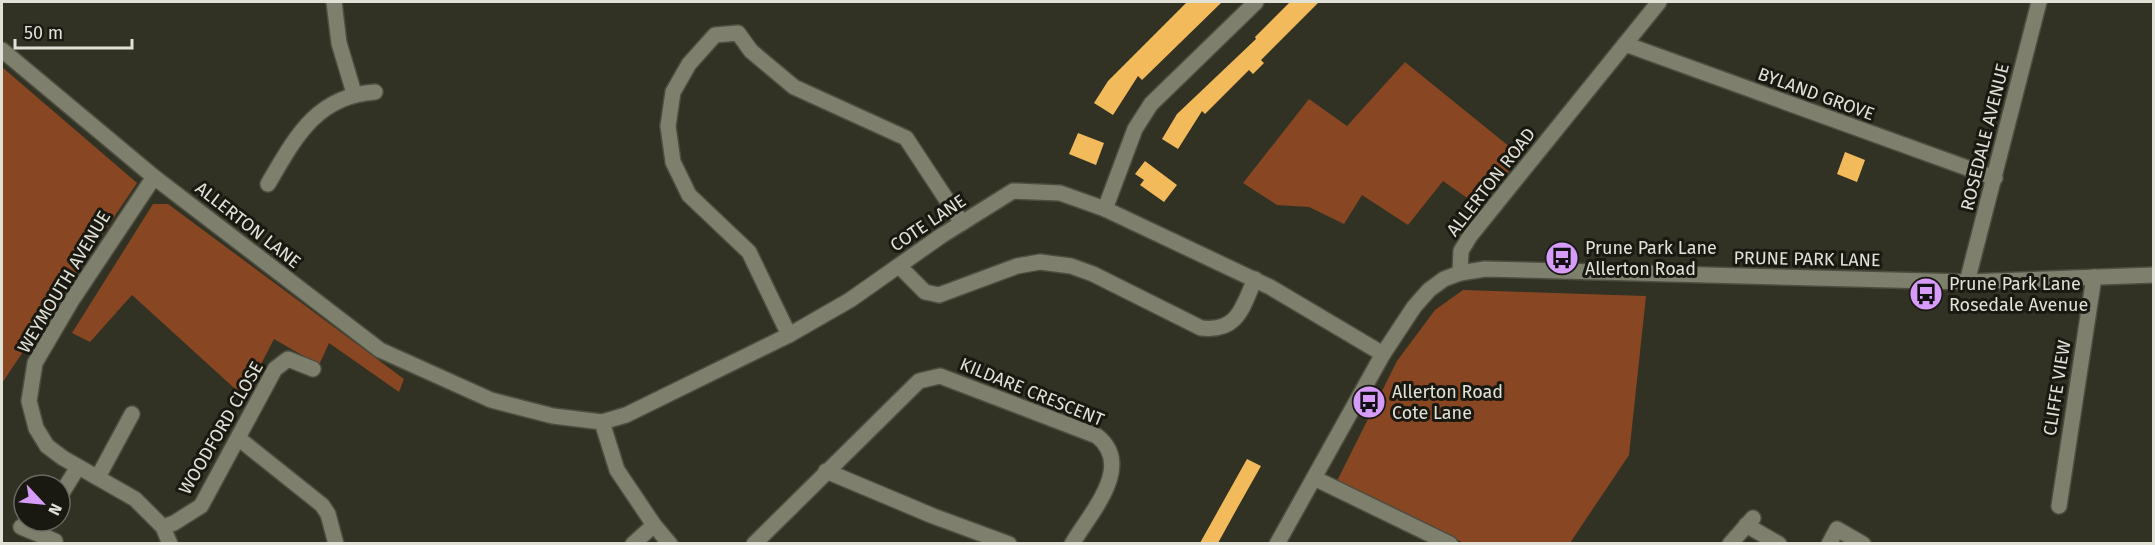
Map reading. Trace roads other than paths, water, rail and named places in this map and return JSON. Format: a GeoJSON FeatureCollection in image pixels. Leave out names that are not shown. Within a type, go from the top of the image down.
{"type":"FeatureCollection","features":[{"type":"Feature","properties":{"kind":"street"},"geometry":{"type":"LineString","coordinates":[[334,2],[337,36],[354,93]]}},
{"type":"Feature","properties":{"kind":"street"},"geometry":{"type":"LineString","coordinates":[[1105,209],[1135,129],[1151,104],[1256,2]]}},
{"type":"Feature","properties":{"kind":"street","name":"ALLERTON ROAD"},"geometry":{"type":"LineString","coordinates":[[1460,273],[1461,251],[1470,236],[1659,2]]}},
{"type":"Feature","properties":{"kind":"street","name":"ROSEDALE AVENUE"},"geometry":{"type":"LineString","coordinates":[[1967,282],[2039,2]]}},
{"type":"Feature","properties":{"kind":"street"},"geometry":{"type":"LineString","coordinates":[[789,335],[749,252],[689,195],[673,162],[668,126],[673,92],[689,64],[715,35],[738,33],[751,51],[794,87],[906,138],[962,223]]}},
{"type":"Feature","properties":{"kind":"street","name":"BYLAND GROVE"},"geometry":{"type":"LineString","coordinates":[[1625,44],[1995,178]]}},
{"type":"Feature","properties":{"kind":"street","name":"ALLERTON LANE"},"geometry":{"type":"LineString","coordinates":[[2,50],[154,177],[380,350],[491,400]]}},
{"type":"Feature","properties":{"kind":"street"},"geometry":{"type":"LineString","coordinates":[[268,184],[293,142],[316,114],[335,101],[354,93],[375,92]]}},
{"type":"Feature","properties":{"kind":"street","name":"WEYMOUTH AVENUE"},"geometry":{"type":"LineString","coordinates":[[154,177],[35,363],[29,402],[36,428],[47,446],[78,467],[135,499],[163,527],[170,543]]}},
{"type":"Feature","properties":{"kind":"street","name":"COTE LANE"},"geometry":{"type":"LineString","coordinates":[[491,400],[553,416],[602,422],[626,415],[789,335],[850,300],[1013,191],[1060,193],[1105,209],[1255,279],[1383,354]]}},
{"type":"Feature","properties":{"kind":"street"},"geometry":{"type":"LineString","coordinates":[[899,266],[925,292],[939,295],[1017,266],[1040,262],[1071,266],[1094,274],[1201,328],[1215,329],[1228,327],[1241,311],[1255,279]]}},
{"type":"Feature","properties":{"kind":"street","name":"PRUNE PARK LANE"},"geometry":{"type":"LineString","coordinates":[[1460,273],[1485,269],[1967,282],[2154,275]]}},
{"type":"Feature","properties":{"kind":"street"},"geometry":{"type":"LineString","coordinates":[[1277,543],[1400,327],[1429,290],[1460,273]]}},
{"type":"Feature","properties":{"kind":"street","name":"CLIFFE VIEW"},"geometry":{"type":"LineString","coordinates":[[2059,506],[2094,277]]}},
{"type":"Feature","properties":{"kind":"street","name":"WOODFORD CLOSE"},"geometry":{"type":"LineString","coordinates":[[163,527],[174,524],[201,506],[275,369],[288,360],[313,369]]}},
{"type":"Feature","properties":{"kind":"street","name":"KILDARE CRESCENT"},"geometry":{"type":"LineString","coordinates":[[754,543],[919,381],[940,376],[1097,436],[1103,441],[1112,456],[1111,478],[1072,543]]}},
{"type":"Feature","properties":{"kind":"street"},"geometry":{"type":"LineString","coordinates":[[98,477],[132,414]]}},
{"type":"Feature","properties":{"kind":"street"},"geometry":{"type":"LineString","coordinates":[[602,422],[617,470],[654,525],[670,543]]}},
{"type":"Feature","properties":{"kind":"street"},"geometry":{"type":"LineString","coordinates":[[238,438],[322,505],[328,514],[336,543]]}},
{"type":"Feature","properties":{"kind":"street"},"geometry":{"type":"LineString","coordinates":[[72,477],[78,467]]}},
{"type":"Feature","properties":{"kind":"street"},"geometry":{"type":"LineString","coordinates":[[826,471],[933,516],[1009,543]]}},
{"type":"Feature","properties":{"kind":"street"},"geometry":{"type":"LineString","coordinates":[[1314,478],[1450,543]]}},
{"type":"Feature","properties":{"kind":"street"},"geometry":{"type":"LineString","coordinates":[[1730,543],[1750,522],[1779,543]]}},
{"type":"Feature","properties":{"kind":"street"},"geometry":{"type":"LineString","coordinates":[[633,543],[654,525]]}},
{"type":"Feature","properties":{"kind":"street"},"geometry":{"type":"LineString","coordinates":[[1829,543],[1837,529],[1863,543]]}},
{"type":"Feature","properties":{"kind":"street"},"geometry":{"type":"LineString","coordinates":[[47,533],[55,541]]}},
{"type":"Feature","properties":{"kind":"place","name":"Prune Park Lane Allerton Road"},"geometry":{"type":"Point","coordinates":[1562,258]}},
{"type":"Feature","properties":{"kind":"place","name":"Prune Park Lane Rosedale Avenue"},"geometry":{"type":"Point","coordinates":[1926,294]}},
{"type":"Feature","properties":{"kind":"place","name":"Allerton Road Cote Lane"},"geometry":{"type":"Point","coordinates":[1369,402]}}]}
